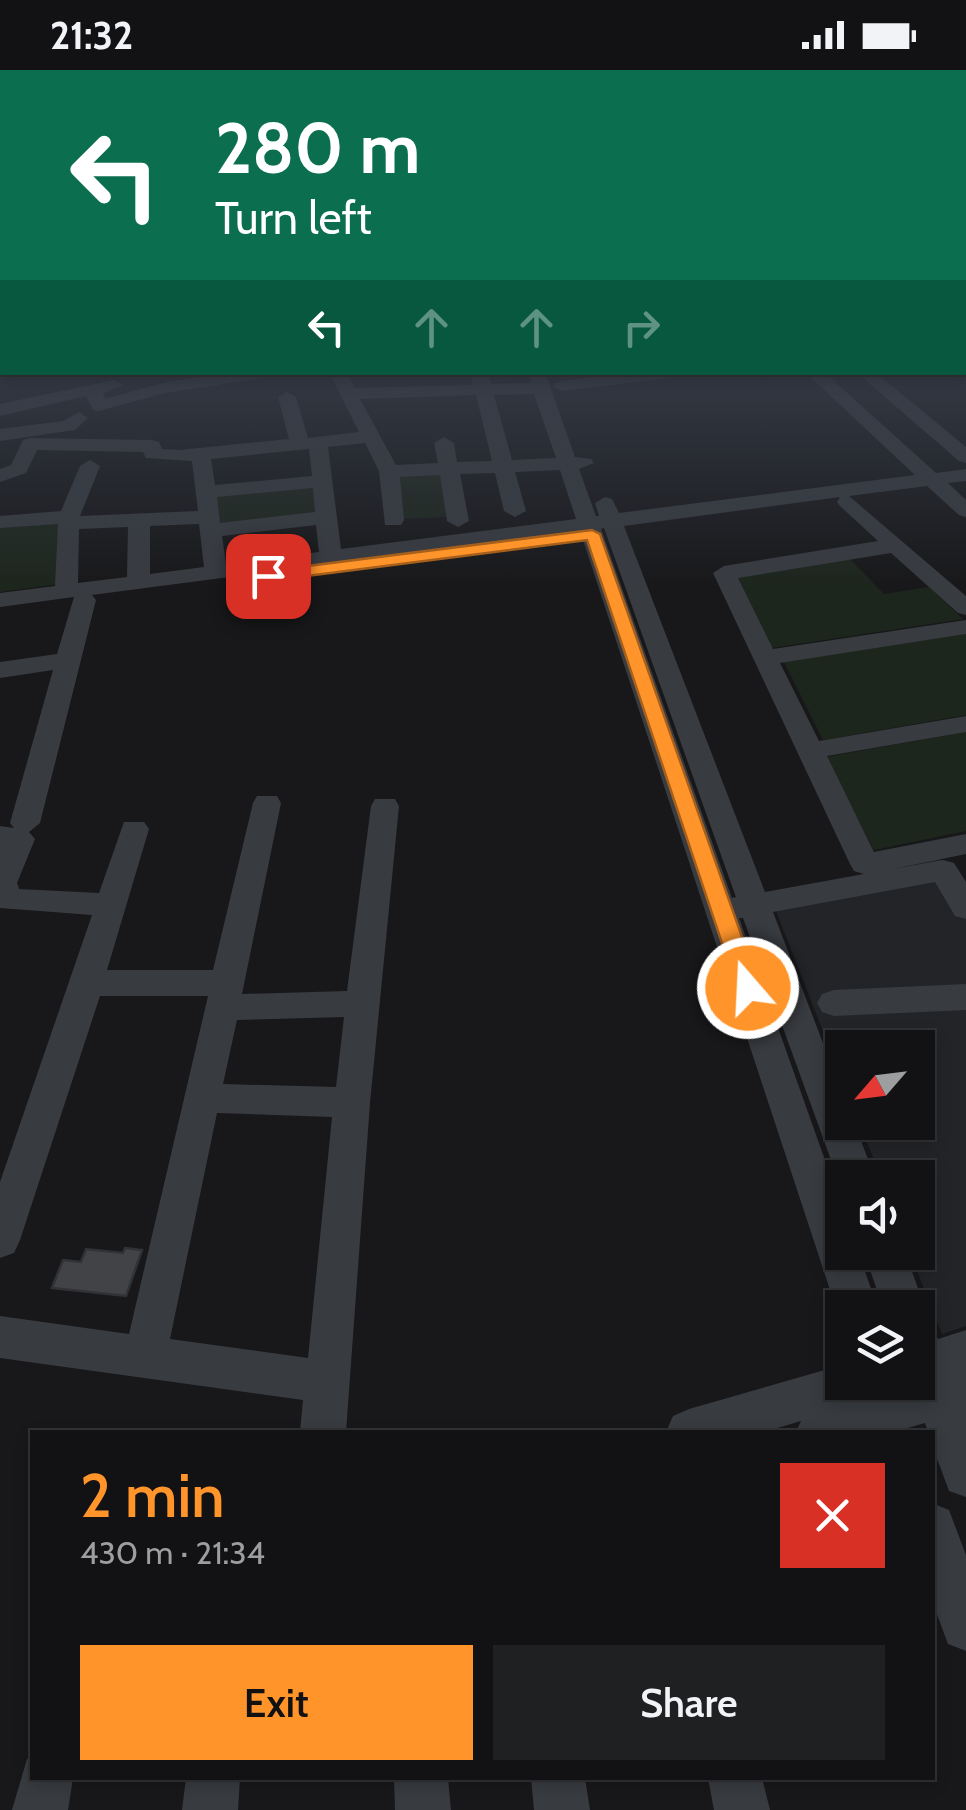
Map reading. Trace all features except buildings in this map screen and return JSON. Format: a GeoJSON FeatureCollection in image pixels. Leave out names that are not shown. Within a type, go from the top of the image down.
{"type":"FeatureCollection","features":[{"type":"Feature","properties":{"kind":"street"},"geometry":{"type":"LineString","coordinates":[[0,436],[70,424]]}},
{"type":"Feature","properties":{"kind":"street"},"geometry":{"type":"LineString","coordinates":[[301,424],[323,480],[332,562]]}},
{"type":"Feature","properties":{"kind":"street"},"geometry":{"type":"LineString","coordinates":[[364,424],[389,471],[393,520]]}},
{"type":"Feature","properties":{"kind":"street"},"geometry":{"type":"LineString","coordinates":[[493,424],[515,511]]}},
{"type":"Feature","properties":{"kind":"street"},"geometry":{"type":"LineString","coordinates":[[565,424],[602,528],[722,910],[851,1290]]}},
{"type":"Feature","properties":{"kind":"street"},"geometry":{"type":"LineString","coordinates":[[870,424],[966,511]]}},
{"type":"Feature","properties":{"kind":"street"},"geometry":{"type":"LineString","coordinates":[[926,424],[966,458]]}},
{"type":"Feature","properties":{"kind":"street"},"geometry":{"type":"LineString","coordinates":[[0,476],[19,470],[30,444],[152,446],[153,454],[201,461],[371,437]]}},
{"type":"Feature","properties":{"kind":"street"},"geometry":{"type":"LineString","coordinates":[[444,443],[458,520]]}},
{"type":"Feature","properties":{"kind":"street"},"geometry":{"type":"LineString","coordinates":[[201,461],[216,572]]}},
{"type":"Feature","properties":{"kind":"street"},"geometry":{"type":"LineString","coordinates":[[389,471],[579,463]]}},
{"type":"Feature","properties":{"kind":"street"},"geometry":{"type":"LineString","coordinates":[[90,466],[69,520],[75,596],[68,660],[2,883],[6,899],[110,904]]}},
{"type":"Feature","properties":{"kind":"street"},"geometry":{"type":"LineString","coordinates":[[602,528],[847,502],[936,485],[966,475]]}},
{"type":"Feature","properties":{"kind":"street"},"geometry":{"type":"LineString","coordinates":[[206,492],[323,480]]}},
{"type":"Feature","properties":{"kind":"street"},"geometry":{"type":"LineString","coordinates":[[124,588],[936,485],[966,487]]}},
{"type":"Feature","properties":{"kind":"street"},"geometry":{"type":"LineString","coordinates":[[847,502],[966,608]]}},
{"type":"Feature","properties":{"kind":"street"},"geometry":{"type":"LineString","coordinates":[[0,522],[139,520],[210,524],[327,517]]}},
{"type":"Feature","properties":{"kind":"street"},"geometry":{"type":"LineString","coordinates":[[124,588],[139,520]]}},
{"type":"Feature","properties":{"kind":"street"},"geometry":{"type":"LineString","coordinates":[[602,528],[755,905],[849,1160]]}},
{"type":"Feature","properties":{"kind":"street"},"geometry":{"type":"LineString","coordinates":[[897,545],[724,573],[865,864],[966,844]]}},
{"type":"Feature","properties":{"kind":"street"},"geometry":{"type":"LineString","coordinates":[[0,611],[216,572],[332,562]]}},
{"type":"Feature","properties":{"kind":"street"},"geometry":{"type":"LineString","coordinates":[[0,600],[75,596]]}},
{"type":"Feature","properties":{"kind":"street"},"geometry":{"type":"LineString","coordinates":[[765,658],[966,627]]}},
{"type":"Feature","properties":{"kind":"street"},"geometry":{"type":"LineString","coordinates":[[0,670],[68,660]]}},
{"type":"Feature","properties":{"kind":"street"},"geometry":{"type":"LineString","coordinates":[[810,751],[966,724]]}},
{"type":"Feature","properties":{"kind":"street"},"geometry":{"type":"LineString","coordinates":[[145,1358],[267,803]]}},
{"type":"Feature","properties":{"kind":"street"},"geometry":{"type":"LineString","coordinates":[[323,1430],[352,1103],[385,806]]}},
{"type":"Feature","properties":{"kind":"street"},"geometry":{"type":"LineString","coordinates":[[0,1240],[87,983],[134,829]]}},
{"type":"Feature","properties":{"kind":"street"},"geometry":{"type":"LineString","coordinates":[[722,910],[944,870],[966,908]]}},
{"type":"Feature","properties":{"kind":"street"},"geometry":{"type":"LineString","coordinates":[[87,983],[363,1004]]}},
{"type":"Feature","properties":{"kind":"street"},"geometry":{"type":"LineString","coordinates":[[834,1003],[966,997]]}},
{"type":"Feature","properties":{"kind":"street"},"geometry":{"type":"LineString","coordinates":[[202,1098],[352,1103]]}},
{"type":"Feature","properties":{"kind":"street"},"geometry":{"type":"LineString","coordinates":[[0,1337],[328,1382]]}},
{"type":"Feature","properties":{"kind":"street"},"geometry":{"type":"LineString","coordinates":[[824,1430],[884,1402],[938,1368],[966,1474]]}},
{"type":"Feature","properties":{"kind":"street"},"geometry":{"type":"LineString","coordinates":[[703,1430],[884,1402]]}},
{"type":"Feature","properties":{"kind":"street"},"geometry":{"type":"LineString","coordinates":[[935,1537],[966,1626]]}},
{"type":"Feature","properties":{"kind":"street"},"geometry":{"type":"LineString","coordinates":[[40,1810],[46,1780]]}},
{"type":"Feature","properties":{"kind":"street"},"geometry":{"type":"LineString","coordinates":[[210,1810],[213,1780]]}},
{"type":"Feature","properties":{"kind":"street"},"geometry":{"type":"LineString","coordinates":[[421,1780],[423,1810]]}},
{"type":"Feature","properties":{"kind":"street"},"geometry":{"type":"LineString","coordinates":[[558,1780],[562,1810]]}},
{"type":"Feature","properties":{"kind":"street"},"geometry":{"type":"LineString","coordinates":[[735,1780],[742,1810]]}},
{"type":"Feature","properties":{"kind":"shaded area"},"geometry":{"type":"Polygon","coordinates":[[[443,473],[450,517],[401,519],[396,475],[443,473]]]}},
{"type":"Feature","properties":{"kind":"shaded area"},"geometry":{"type":"Polygon","coordinates":[[[319,484],[320,515],[217,526],[212,496],[319,484]]]}},
{"type":"Feature","properties":{"kind":"shaded area"},"geometry":{"type":"Polygon","coordinates":[[[61,520],[59,584],[0,592],[0,525],[61,520]]]}},
{"type":"Feature","properties":{"kind":"shaded area"},"geometry":{"type":"Polygon","coordinates":[[[848,557],[884,594],[929,587],[963,619],[771,648],[737,577],[848,557]]]}},
{"type":"Feature","properties":{"kind":"shaded area"},"geometry":{"type":"Polygon","coordinates":[[[966,634],[966,715],[823,740],[784,662],[966,634]]]}},
{"type":"Feature","properties":{"kind":"shaded area"},"geometry":{"type":"Polygon","coordinates":[[[966,732],[966,831],[874,850],[826,757],[966,732]]]}},
{"type":"Feature","properties":{"kind":"shaded area"},"geometry":{"type":"Polygon","coordinates":[[[940,859],[966,897],[966,1326],[942,1334],[935,1316],[935,1290],[925,1290],[917,1270],[935,1270],[935,1160],[874,1160],[866,1140],[935,1140],[935,1030],[825,1030],[825,1036],[769,893],[940,859]]]}},
{"type":"Feature","properties":{"kind":"route"},"geometry":{"type":"LineString","coordinates":[[268,576],[592,534],[748,988]]}}]}
